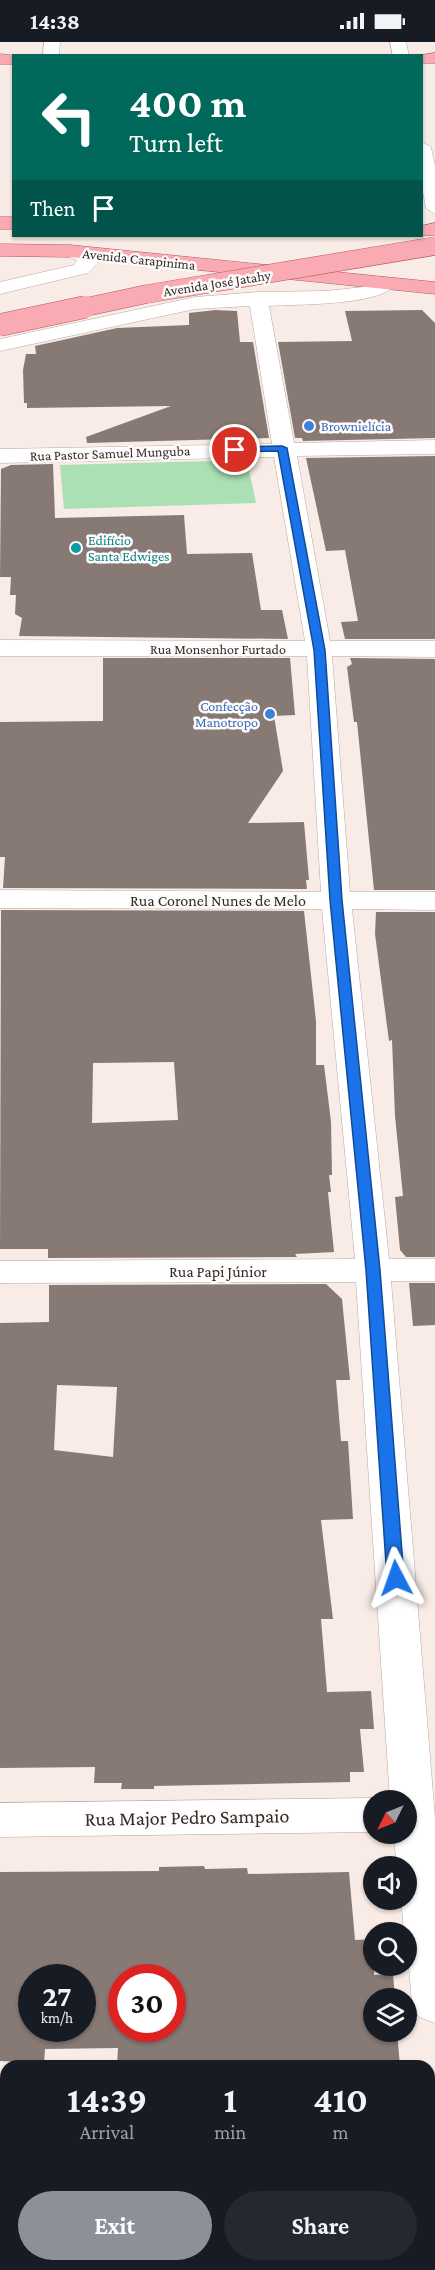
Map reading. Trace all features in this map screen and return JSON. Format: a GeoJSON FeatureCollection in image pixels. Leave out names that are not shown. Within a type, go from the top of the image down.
{"type":"FeatureCollection","features":[{"type":"Feature","properties":{"kind":"main road","name":"Avenida Carapinima"},"geometry":{"type":"LineString","coordinates":[[70,237],[113,239],[401,269],[435,270]]}},
{"type":"Feature","properties":{"kind":"main road","name":"Avenida José Jatahy"},"geometry":{"type":"LineString","coordinates":[[0,308],[76,291],[389,237]]}},
{"type":"Feature","properties":{"kind":"main road","name":"Avenida José Jatahy"},"geometry":{"type":"LineString","coordinates":[[0,325],[136,297],[435,246]]}},
{"type":"Feature","properties":{"kind":"main road","name":"Avenida Carapinima"},"geometry":{"type":"LineString","coordinates":[[0,250],[70,251],[385,285],[435,288]]}},
{"type":"Feature","properties":{"kind":"street"},"geometry":{"type":"LineString","coordinates":[[423,152],[435,210]]}},
{"type":"Feature","properties":{"kind":"street"},"geometry":{"type":"LineString","coordinates":[[0,288],[81,269],[88,263],[84,256],[70,251]]}},
{"type":"Feature","properties":{"kind":"street"},"geometry":{"type":"LineString","coordinates":[[0,345],[195,303],[258,298],[326,297],[367,292],[385,285]]}},
{"type":"Feature","properties":{"kind":"street"},"geometry":{"type":"LineString","coordinates":[[258,298],[282,448],[319,650],[336,900],[373,1270],[405,1790]]}},
{"type":"Feature","properties":{"kind":"street","name":"Rua Pastor Samuel Munguba"},"geometry":{"type":"LineString","coordinates":[[0,456],[282,448],[435,447]]}},
{"type":"Feature","properties":{"kind":"street","name":"Rua Monsenhor Furtado"},"geometry":{"type":"LineString","coordinates":[[0,648],[435,649]]}},
{"type":"Feature","properties":{"kind":"street","name":"Rua Coronel Nunes de Melo"},"geometry":{"type":"LineString","coordinates":[[0,899],[435,901]]}},
{"type":"Feature","properties":{"kind":"street","name":"Rua Papi Júnior"},"geometry":{"type":"LineString","coordinates":[[0,1272],[435,1270]]}},
{"type":"Feature","properties":{"kind":"street","name":"Rua Major Pedro Sampaio"},"geometry":{"type":"LineString","coordinates":[[0,1820],[363,1816]]}},
{"type":"Feature","properties":{"kind":"street"},"geometry":{"type":"LineString","coordinates":[[411,1844],[435,2003]]}},
{"type":"Feature","properties":{"kind":"green space"},"geometry":{"type":"Polygon","coordinates":[[[247,460],[256,503],[64,509],[60,465],[247,460]]]}},
{"type":"Feature","properties":{"kind":"building"},"geometry":{"type":"Polygon","coordinates":[[[215,310],[237,311],[240,342],[253,342],[269,438],[87,443],[86,437],[171,406],[27,408],[27,403],[24,403],[23,370],[26,354],[36,354],[35,346],[117,328],[189,325],[189,313],[215,310]]]}},
{"type":"Feature","properties":{"kind":"building"},"geometry":{"type":"Polygon","coordinates":[[[422,310],[435,323],[435,438],[303,441],[302,438],[295,438],[278,342],[352,341],[345,311],[422,310]]]}},
{"type":"Feature","properties":{"kind":"building"},"geometry":{"type":"Polygon","coordinates":[[[435,456],[435,639],[345,639],[341,622],[358,621],[345,550],[326,551],[306,458],[435,456]]]}},
{"type":"Feature","properties":{"kind":"building"},"geometry":{"type":"Polygon","coordinates":[[[53,464],[55,518],[184,515],[187,554],[252,553],[261,610],[282,610],[288,639],[19,636],[22,618],[15,614],[16,595],[10,595],[11,577],[0,577],[1,469],[11,465],[53,464]]]}},
{"type":"Feature","properties":{"kind":"building"},"geometry":{"type":"Polygon","coordinates":[[[103,658],[290,658],[295,715],[274,716],[283,771],[248,823],[304,822],[309,880],[306,880],[307,889],[3,888],[5,857],[0,857],[0,722],[103,721],[103,658]]]}},
{"type":"Feature","properties":{"kind":"building"},"geometry":{"type":"Polygon","coordinates":[[[350,658],[435,659],[435,890],[374,890],[357,722],[354,722],[347,667],[352,664],[350,658]]]}},
{"type":"Feature","properties":{"kind":"building"},"geometry":{"type":"Polygon","coordinates":[[[1,910],[304,911],[316,1021],[316,1065],[324,1065],[331,1122],[332,1175],[329,1175],[331,1192],[328,1192],[334,1252],[295,1254],[297,1257],[48,1258],[48,1249],[0,1249],[1,910]],[[174,1062],[93,1063],[92,1123],[178,1120],[174,1062]]]}},
{"type":"Feature","properties":{"kind":"building"},"geometry":{"type":"Polygon","coordinates":[[[376,912],[435,912],[435,1257],[406,1257],[400,1250],[395,1197],[403,1196],[395,1116],[392,1040],[389,1041],[375,934],[376,912]]]}},
{"type":"Feature","properties":{"kind":"building"},"geometry":{"type":"Polygon","coordinates":[[[409,1283],[435,1283],[435,1325],[413,1326],[409,1283]]]}},
{"type":"Feature","properties":{"kind":"building"},"geometry":{"type":"Polygon","coordinates":[[[326,1284],[342,1299],[350,1380],[336,1380],[341,1441],[348,1441],[353,1519],[321,1520],[333,1619],[321,1619],[327,1692],[371,1691],[374,1729],[360,1729],[364,1772],[350,1772],[350,1782],[154,1786],[154,1789],[121,1789],[122,1783],[94,1783],[95,1767],[0,1768],[0,1323],[49,1322],[49,1285],[326,1284]],[[57,1385],[54,1450],[113,1457],[117,1387],[57,1385]]]}},
{"type":"Feature","properties":{"kind":"building"},"geometry":{"type":"Polygon","coordinates":[[[204,1866],[205,1869],[247,1868],[248,1874],[349,1872],[355,1940],[363,1940],[363,1976],[393,1976],[394,1988],[363,1988],[363,2042],[398,2042],[399,2060],[117,2060],[118,2048],[45,2049],[44,2060],[0,2060],[0,1872],[159,1871],[159,1867],[204,1866]]]}},
{"type":"Feature","properties":{"kind":"place","name":"Brownielícia"},"geometry":{"type":"Point","coordinates":[309,426]}},
{"type":"Feature","properties":{"kind":"place","name":"Edifício Santa Edwiges"},"geometry":{"type":"Point","coordinates":[76,548]}},
{"type":"Feature","properties":{"kind":"place","name":"Confecção Manotropo"},"geometry":{"type":"Point","coordinates":[270,714]}},
{"type":"Feature","properties":{"kind":"route"},"geometry":{"type":"LineString","coordinates":[[235,450],[282,448],[319,650],[336,900],[373,1270],[396,1578]]}}]}
